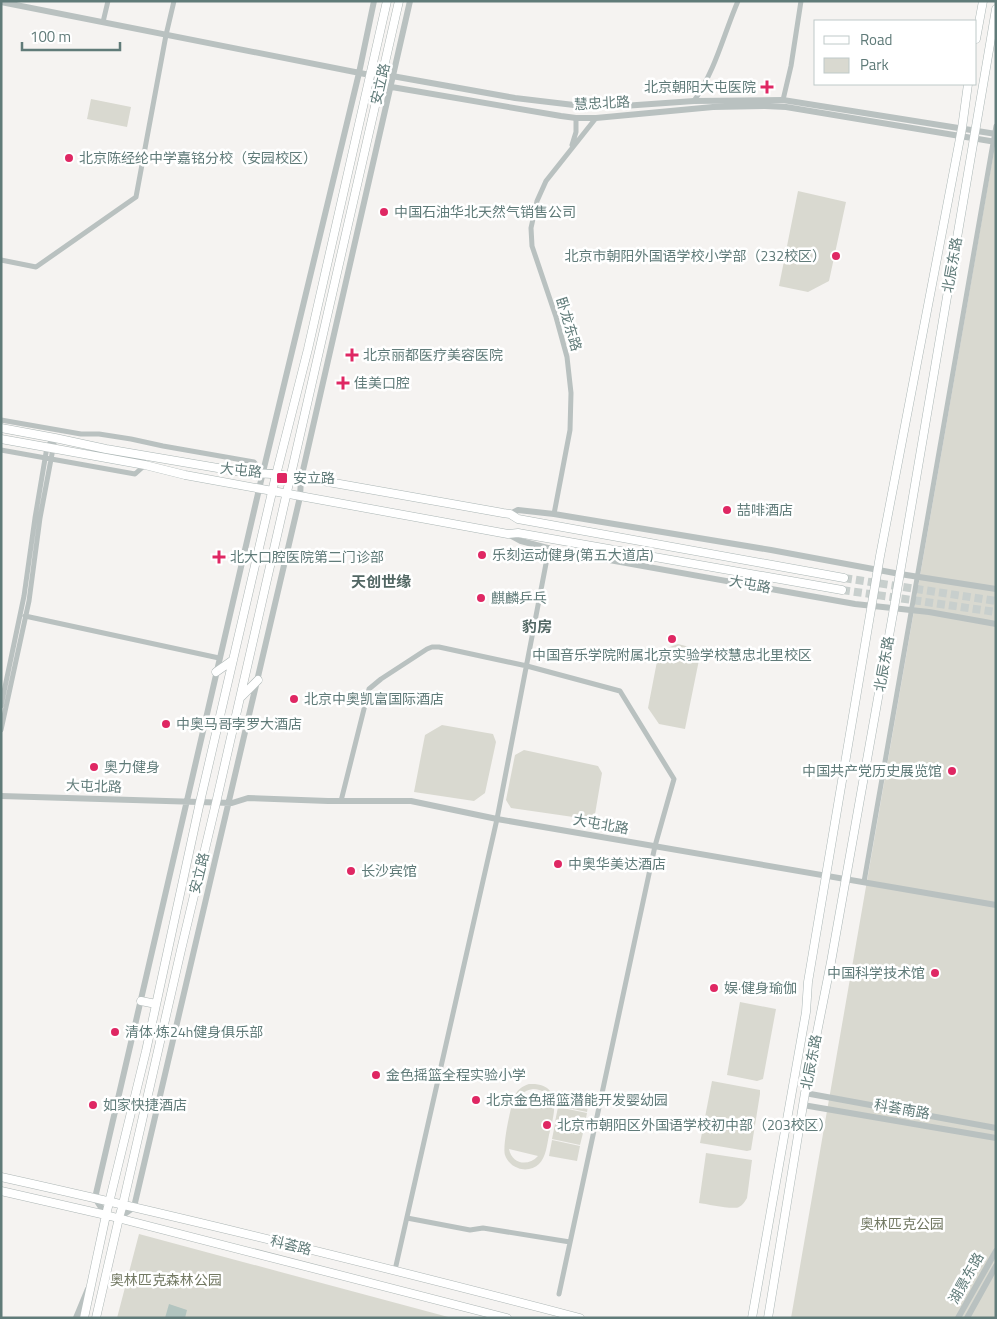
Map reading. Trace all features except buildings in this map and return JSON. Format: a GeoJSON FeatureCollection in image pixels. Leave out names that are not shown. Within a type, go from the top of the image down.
{"type":"FeatureCollection","features":[{"type":"Feature","properties":{"kind":"main road","name":"安立路"},"geometry":{"type":"LineString","coordinates":[[84,1318],[106,1215],[146,1051],[200,802],[276,475],[308,349],[387,1]]}},
{"type":"Feature","properties":{"kind":"main road","name":"安立路"},"geometry":{"type":"LineString","coordinates":[[96,1318],[399,1]]}},
{"type":"Feature","properties":{"kind":"main road"},"geometry":{"type":"LineString","coordinates":[[977,33],[982,1]]}},
{"type":"Feature","properties":{"kind":"main road","name":"北辰东路"},"geometry":{"type":"LineString","coordinates":[[768,1318],[805,1093],[846,880],[900,574],[996,9]]}},
{"type":"Feature","properties":{"kind":"main road","name":"北辰东路"},"geometry":{"type":"LineString","coordinates":[[752,1318],[806,1012],[808,982],[878,569],[961,132],[968,85]]}},
{"type":"Feature","properties":{"kind":"main road","name":"大屯路"},"geometry":{"type":"LineString","coordinates":[[1,428],[106,449],[252,474],[263,472],[317,480],[510,514],[518,519],[553,526],[844,578]]}},
{"type":"Feature","properties":{"kind":"main road","name":"大屯路"},"geometry":{"type":"LineString","coordinates":[[1,439],[145,464],[186,476],[300,497],[842,590]]}},
{"type":"Feature","properties":{"kind":"main road"},"geometry":{"type":"LineString","coordinates":[[216,672],[233,660]]}},
{"type":"Feature","properties":{"kind":"main road"},"geometry":{"type":"LineString","coordinates":[[240,698],[258,680]]}},
{"type":"Feature","properties":{"kind":"main road"},"geometry":{"type":"LineString","coordinates":[[140,1001],[156,1004]]}},
{"type":"Feature","properties":{"kind":"main road","name":"科荟路"},"geometry":{"type":"LineString","coordinates":[[1,1176],[395,1270],[580,1318]]}},
{"type":"Feature","properties":{"kind":"main road","name":"科荟路"},"geometry":{"type":"LineString","coordinates":[[1,1191],[118,1218],[507,1318]]}},
{"type":"Feature","properties":{"kind":"street"},"geometry":{"type":"LineString","coordinates":[[104,22],[108,1]]}},
{"type":"Feature","properties":{"kind":"street"},"geometry":{"type":"LineString","coordinates":[[1,260],[36,267],[136,197],[174,1]]}},
{"type":"Feature","properties":{"kind":"street","name":"安立路"},"geometry":{"type":"LineString","coordinates":[[95,1198],[216,672],[359,73],[374,1]]}},
{"type":"Feature","properties":{"kind":"street","name":"安立路"},"geometry":{"type":"LineString","coordinates":[[134,1207],[300,497],[301,479],[410,1]]}},
{"type":"Feature","properties":{"kind":"street"},"geometry":{"type":"LineString","coordinates":[[694,101],[714,66],[738,1]]}},
{"type":"Feature","properties":{"kind":"street"},"geometry":{"type":"LineString","coordinates":[[783,100],[802,1]]}},
{"type":"Feature","properties":{"kind":"street","name":"慧忠北路"},"geometry":{"type":"LineString","coordinates":[[1,2],[359,73],[370,75],[382,74],[515,98],[574,105],[623,106],[694,101],[783,100],[961,132]]}},
{"type":"Feature","properties":{"kind":"street"},"geometry":{"type":"LineString","coordinates":[[370,75],[380,85]]}},
{"type":"Feature","properties":{"kind":"street","name":"慧忠北路"},"geometry":{"type":"LineString","coordinates":[[380,85],[576,118],[712,108],[779,107],[961,132]]}},
{"type":"Feature","properties":{"kind":"street","name":"卧龙东路"},"geometry":{"type":"LineString","coordinates":[[568,152],[575,139],[576,118]]}},
{"type":"Feature","properties":{"kind":"street","name":"卧龙东路"},"geometry":{"type":"LineString","coordinates":[[554,514],[570,430],[572,393],[568,357],[532,246],[533,215],[541,190],[551,173],[596,118]]}},
{"type":"Feature","properties":{"kind":"street"},"geometry":{"type":"LineString","coordinates":[[974,135],[995,131]]}},
{"type":"Feature","properties":{"kind":"street","name":"北辰东路"},"geometry":{"type":"LineString","coordinates":[[864,882],[995,131]]}},
{"type":"Feature","properties":{"kind":"street"},"geometry":{"type":"LineString","coordinates":[[961,132],[994,142]]}},
{"type":"Feature","properties":{"kind":"street"},"geometry":{"type":"LineString","coordinates":[[1,420],[82,434],[99,434],[131,439],[254,462],[263,472]]}},
{"type":"Feature","properties":{"kind":"street"},"geometry":{"type":"LineString","coordinates":[[1,730],[23,616],[50,448],[55,438]]}},
{"type":"Feature","properties":{"kind":"street"},"geometry":{"type":"LineString","coordinates":[[1,450],[134,474],[145,464]]}},
{"type":"Feature","properties":{"kind":"street","name":"大屯路"},"geometry":{"type":"LineString","coordinates":[[510,514],[518,510],[554,514],[752,546],[900,574],[996,589]]}},
{"type":"Feature","properties":{"kind":"street","name":"大屯路"},"geometry":{"type":"LineString","coordinates":[[508,534],[521,542],[549,548],[855,604],[912,610],[996,624]]}},
{"type":"Feature","properties":{"kind":"street"},"geometry":{"type":"LineString","coordinates":[[395,1270],[497,819],[549,548]]}},
{"type":"Feature","properties":{"kind":"street"},"geometry":{"type":"LineString","coordinates":[[23,616],[220,658]]}},
{"type":"Feature","properties":{"kind":"street"},"geometry":{"type":"LineString","coordinates":[[1,706],[23,616]]}},
{"type":"Feature","properties":{"kind":"street"},"geometry":{"type":"LineString","coordinates":[[341,801],[369,689],[427,648],[432,647],[527,666],[620,691],[674,779],[655,846],[559,1294]]}},
{"type":"Feature","properties":{"kind":"street","name":"大屯北路"},"geometry":{"type":"LineString","coordinates":[[1,796],[232,804],[248,798],[411,801],[497,819],[996,905]]}},
{"type":"Feature","properties":{"kind":"street","name":"科荟南路"},"geometry":{"type":"LineString","coordinates":[[805,1093],[996,1128]]}},
{"type":"Feature","properties":{"kind":"street","name":"科荟南路"},"geometry":{"type":"LineString","coordinates":[[803,1105],[996,1138]]}},
{"type":"Feature","properties":{"kind":"street"},"geometry":{"type":"LineString","coordinates":[[95,1198],[106,1215]]}},
{"type":"Feature","properties":{"kind":"street"},"geometry":{"type":"LineString","coordinates":[[118,1218],[134,1207]]}},
{"type":"Feature","properties":{"kind":"street"},"geometry":{"type":"LineString","coordinates":[[407,1218],[470,1230],[483,1228],[570,1242]]}},
{"type":"Feature","properties":{"kind":"street","name":"湖景东路"},"geometry":{"type":"LineString","coordinates":[[958,1318],[996,1251]]}},
{"type":"Feature","properties":{"kind":"street","name":"湖景东路"},"geometry":{"type":"LineString","coordinates":[[967,1318],[996,1266]]}},
{"type":"Feature","properties":{"kind":"street","name":"安立路"},"geometry":{"type":"LineString","coordinates":[[76,1318],[94,1274]]}},
{"type":"Feature","properties":{"kind":"street","name":"安立路"},"geometry":{"type":"LineString","coordinates":[[100,1318],[102,1289]]}},
{"type":"Feature","properties":{"kind":"green space"},"geometry":{"type":"Polygon","coordinates":[[[91,99],[131,107],[127,127],[87,119],[91,99]]]}},
{"type":"Feature","properties":{"kind":"green space","name":"奥林匹克公园"},"geometry":{"type":"Polygon","coordinates":[[[996,139],[996,1318],[791,1318],[996,139]]]}},
{"type":"Feature","properties":{"kind":"green space"},"geometry":{"type":"Polygon","coordinates":[[[798,191],[846,202],[829,281],[808,292],[779,286],[798,191]]]}},
{"type":"Feature","properties":{"kind":"green space"},"geometry":{"type":"Polygon","coordinates":[[[678,644],[701,650],[685,729],[659,724],[648,708],[659,651],[678,644]]]}},
{"type":"Feature","properties":{"kind":"green space"},"geometry":{"type":"Polygon","coordinates":[[[442,725],[493,734],[496,742],[485,793],[474,801],[414,792],[425,735],[442,725]]]}},
{"type":"Feature","properties":{"kind":"green space"},"geometry":{"type":"Polygon","coordinates":[[[524,750],[598,766],[602,773],[594,820],[511,808],[506,800],[515,755],[524,750]]]}},
{"type":"Feature","properties":{"kind":"green space"},"geometry":{"type":"Polygon","coordinates":[[[740,1002],[776,1009],[763,1079],[757,1081],[727,1075],[740,1002]]]}},
{"type":"Feature","properties":{"kind":"green space"},"geometry":{"type":"Polygon","coordinates":[[[712,1081],[760,1090],[751,1150],[747,1151],[700,1143],[712,1081]]]}},
{"type":"Feature","properties":{"kind":"green space"},"geometry":{"type":"Polygon","coordinates":[[[529,1084],[548,1088],[554,1101],[554,1110],[543,1158],[535,1167],[524,1169],[510,1163],[504,1150],[513,1100],[521,1088],[529,1084]],[[533,1089],[522,1094],[520,1098],[550,1104],[548,1097],[544,1093],[533,1089]],[[509,1149],[513,1158],[525,1163],[538,1156],[509,1149]]]}},
{"type":"Feature","properties":{"kind":"green space"},"geometry":{"type":"Polygon","coordinates":[[[561,1091],[590,1096],[587,1112],[558,1106],[561,1091]]]}},
{"type":"Feature","properties":{"kind":"green space"},"geometry":{"type":"Polygon","coordinates":[[[558,1107],[587,1113],[584,1128],[555,1122],[558,1107]]]}},
{"type":"Feature","properties":{"kind":"green space"},"geometry":{"type":"Polygon","coordinates":[[[555,1124],[584,1129],[580,1145],[552,1139],[555,1124]]]}},
{"type":"Feature","properties":{"kind":"green space"},"geometry":{"type":"Polygon","coordinates":[[[552,1140],[580,1146],[577,1161],[549,1156],[552,1140]]]}},
{"type":"Feature","properties":{"kind":"green space"},"geometry":{"type":"Polygon","coordinates":[[[706,1153],[752,1160],[747,1198],[740,1206],[731,1208],[699,1203],[706,1153]]]}},
{"type":"Feature","properties":{"kind":"green space","name":"奥林匹克森林公园"},"geometry":{"type":"Polygon","coordinates":[[[139,1234],[452,1318],[117,1318],[139,1234]]]}},
{"type":"Feature","properties":{"kind":"shaded area"},"geometry":{"type":"Polygon","coordinates":[[[169,1304],[187,1310],[185,1318],[165,1318],[169,1304]]]}},
{"type":"Feature","properties":{"kind":"tunnel"},"geometry":{"type":"LineString","coordinates":[[844,578],[996,601]]}},
{"type":"Feature","properties":{"kind":"tunnel"},"geometry":{"type":"LineString","coordinates":[[842,590],[996,612]]}},
{"type":"Feature","properties":{"kind":"place","name":"北京朝阳大屯医院"},"geometry":{"type":"Point","coordinates":[767,87]}},
{"type":"Feature","properties":{"kind":"place","name":"北京陈经纶中学嘉铭分校（安园校区）"},"geometry":{"type":"Point","coordinates":[69,158]}},
{"type":"Feature","properties":{"kind":"place","name":"中国石油华北天然气销售公司"},"geometry":{"type":"Point","coordinates":[384,212]}},
{"type":"Feature","properties":{"kind":"place","name":"北京市朝阳外国语学校小学部（232校区）"},"geometry":{"type":"Point","coordinates":[836,256]}},
{"type":"Feature","properties":{"kind":"place","name":"北京丽都医疗美容医院"},"geometry":{"type":"Point","coordinates":[352,355]}},
{"type":"Feature","properties":{"kind":"place","name":"佳美口腔"},"geometry":{"type":"Point","coordinates":[343,383]}},
{"type":"Feature","properties":{"kind":"place","name":"安立路"},"geometry":{"type":"Point","coordinates":[282,478]}},
{"type":"Feature","properties":{"kind":"place","name":"喆啡酒店"},"geometry":{"type":"Point","coordinates":[727,510]}},
{"type":"Feature","properties":{"kind":"place","name":"乐刻运动健身(第五大道店)"},"geometry":{"type":"Point","coordinates":[482,555]}},
{"type":"Feature","properties":{"kind":"place","name":"北大口腔医院第二门诊部"},"geometry":{"type":"Point","coordinates":[219,557]}},
{"type":"Feature","properties":{"kind":"place","name":"麒麟乒乓"},"geometry":{"type":"Point","coordinates":[481,598]}},
{"type":"Feature","properties":{"kind":"place","name":"中国音乐学院附属北京实验学校慧忠北里校区"},"geometry":{"type":"Point","coordinates":[672,639]}},
{"type":"Feature","properties":{"kind":"place","name":"北京中奥凯富国际酒店"},"geometry":{"type":"Point","coordinates":[294,699]}},
{"type":"Feature","properties":{"kind":"place","name":"中奥马哥孛罗大酒店"},"geometry":{"type":"Point","coordinates":[166,724]}},
{"type":"Feature","properties":{"kind":"place","name":"奥力健身"},"geometry":{"type":"Point","coordinates":[94,767]}},
{"type":"Feature","properties":{"kind":"place","name":"中国共产党历史展览馆"},"geometry":{"type":"Point","coordinates":[952,771]}},
{"type":"Feature","properties":{"kind":"place","name":"中奥华美达酒店"},"geometry":{"type":"Point","coordinates":[558,864]}},
{"type":"Feature","properties":{"kind":"place","name":"长沙宾馆"},"geometry":{"type":"Point","coordinates":[351,871]}},
{"type":"Feature","properties":{"kind":"place","name":"中国科学技术馆"},"geometry":{"type":"Point","coordinates":[935,973]}},
{"type":"Feature","properties":{"kind":"place","name":"娱·健身瑜伽"},"geometry":{"type":"Point","coordinates":[714,988]}},
{"type":"Feature","properties":{"kind":"place","name":"清体·炼24h健身俱乐部"},"geometry":{"type":"Point","coordinates":[115,1032]}},
{"type":"Feature","properties":{"kind":"place","name":"金色摇篮全程实验小学"},"geometry":{"type":"Point","coordinates":[376,1075]}},
{"type":"Feature","properties":{"kind":"place","name":"北京金色摇篮潜能开发婴幼园"},"geometry":{"type":"Point","coordinates":[476,1100]}},
{"type":"Feature","properties":{"kind":"place","name":"如家快捷酒店"},"geometry":{"type":"Point","coordinates":[93,1105]}},
{"type":"Feature","properties":{"kind":"place","name":"北京市朝阳区外国语学校初中部（203校区）"},"geometry":{"type":"Point","coordinates":[547,1125]}},
{"type":"Feature","properties":{"kind":"district","name":"天创世缘"},"geometry":{"type":"Point","coordinates":[381,582]}},
{"type":"Feature","properties":{"kind":"district","name":"豹房"},"geometry":{"type":"Point","coordinates":[537,627]}}]}
